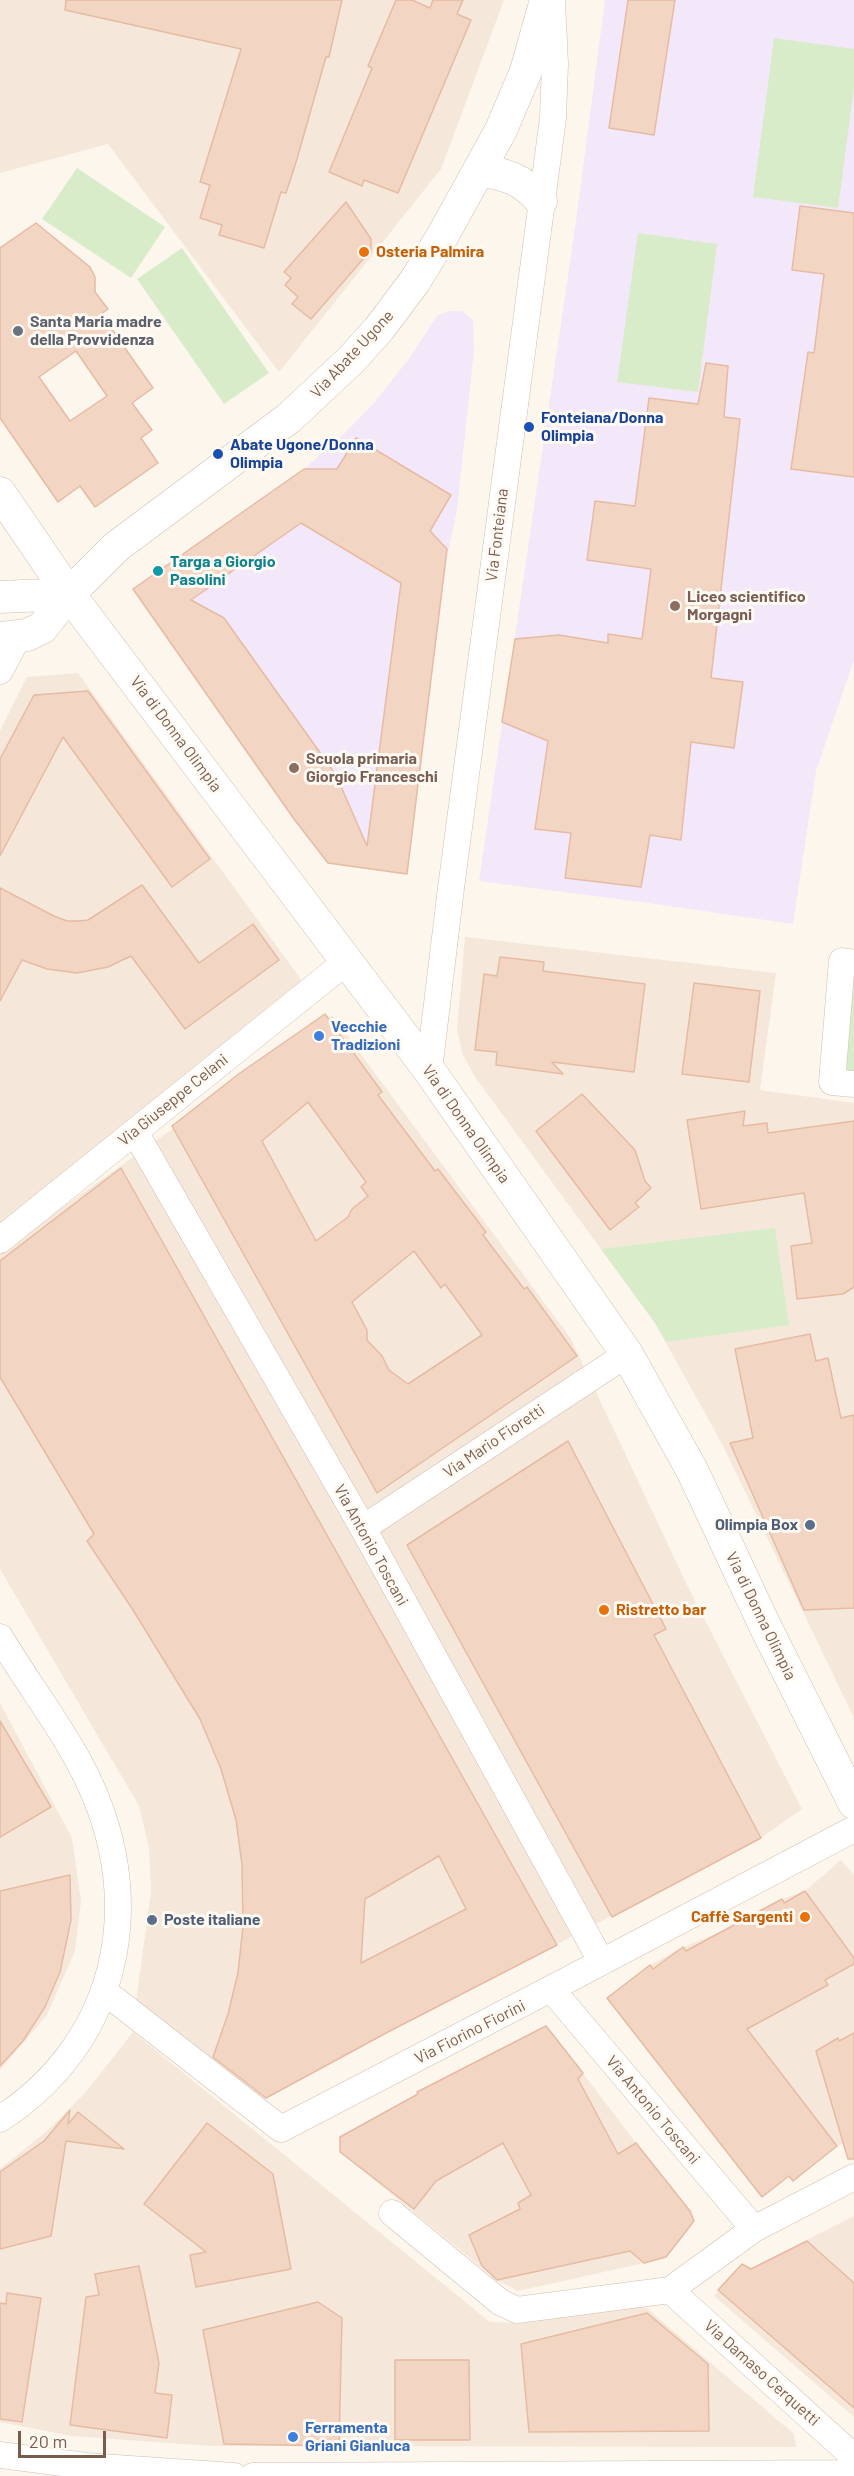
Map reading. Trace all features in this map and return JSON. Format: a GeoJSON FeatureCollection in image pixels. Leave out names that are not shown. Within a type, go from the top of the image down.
{"type":"FeatureCollection","features":[{"type":"Feature","properties":{"kind":"street","name":"Via Abate Ugone"},"geometry":{"type":"LineString","coordinates":[[9,637],[27,635],[42,628],[69,594],[126,539],[289,418],[351,360],[379,329],[415,281],[479,171],[513,104],[533,48],[546,0]]}},
{"type":"Feature","properties":{"kind":"street","name":"Via Fonteiana"},"geometry":{"type":"LineString","coordinates":[[429,1070],[452,877],[542,201],[554,94],[555,27],[552,0]]}},
{"type":"Feature","properties":{"kind":"street"},"geometry":{"type":"LineString","coordinates":[[479,171],[505,175],[519,180],[542,201]]}},
{"type":"Feature","properties":{"kind":"street","name":"Via di Donna Olimpia"},"geometry":{"type":"LineString","coordinates":[[0,493],[69,594],[429,1070],[627,1354],[692,1470],[771,1638],[854,1803]]}},
{"type":"Feature","properties":{"kind":"street"},"geometry":{"type":"LineString","coordinates":[[0,597],[69,594]]}},
{"type":"Feature","properties":{"kind":"street"},"geometry":{"type":"LineString","coordinates":[[0,671],[9,637]]}},
{"type":"Feature","properties":{"kind":"street","name":"Via Giuseppe Celani"},"geometry":{"type":"LineString","coordinates":[[0,1240],[347,961]]}},
{"type":"Feature","properties":{"kind":"street"},"geometry":{"type":"LineString","coordinates":[[854,963],[842,961],[832,1082],[854,1084]]}},
{"type":"Feature","properties":{"kind":"street","name":"Via Antonio Toscani"},"geometry":{"type":"LineString","coordinates":[[135,1132],[363,1528],[601,1961]]}},
{"type":"Feature","properties":{"kind":"street","name":"Via Mario Fioretti"},"geometry":{"type":"LineString","coordinates":[[363,1528],[627,1354]]}},
{"type":"Feature","properties":{"kind":"street"},"geometry":{"type":"LineString","coordinates":[[0,2119],[29,2098],[64,2060],[82,2036],[105,1992],[115,1948],[119,1892],[117,1866],[110,1839],[90,1784],[3,1647]]}},
{"type":"Feature","properties":{"kind":"street","name":"Via Fiorino Fiorini"},"geometry":{"type":"LineString","coordinates":[[105,1992],[281,2129],[552,1990],[601,1961],[854,1829]]}},
{"type":"Feature","properties":{"kind":"street","name":"Via Antonio Toscani"},"geometry":{"type":"LineString","coordinates":[[552,1990],[754,2229]]}},
{"type":"Feature","properties":{"kind":"street"},"geometry":{"type":"LineString","coordinates":[[392,2213],[500,2302],[517,2310],[670,2290],[754,2229],[854,2177]]}},
{"type":"Feature","properties":{"kind":"street","name":"Via Damaso Cerquetti"},"geometry":{"type":"LineString","coordinates":[[670,2290],[854,2457]]}},
{"type":"Feature","properties":{"kind":"street"},"geometry":{"type":"LineString","coordinates":[[0,2455],[86,2466],[234,2476]]}},
{"type":"Feature","properties":{"kind":"street"},"geometry":{"type":"LineString","coordinates":[[253,2476],[854,2473]]}},
{"type":"Feature","properties":{"kind":"shaded area"},"geometry":{"type":"Polygon","coordinates":[[[0,0],[504,0],[441,169],[279,372],[108,144],[0,173],[0,0]]]}},
{"type":"Feature","properties":{"kind":"shaded area"},"geometry":{"type":"Polygon","coordinates":[[[605,0],[854,0],[854,660],[816,771],[793,924],[479,881],[576,221],[605,0]]]}},
{"type":"Feature","properties":{"kind":"shaded area"},"geometry":{"type":"Polygon","coordinates":[[[450,311],[462,311],[473,320],[474,351],[457,510],[447,558],[407,874],[328,863],[294,819],[133,589],[304,469],[345,433],[373,404],[408,360],[437,316],[450,311]]]}},
{"type":"Feature","properties":{"kind":"shaded area"},"geometry":{"type":"Polygon","coordinates":[[[78,673],[308,989],[0,1225],[0,731],[27,677],[78,673]]]}},
{"type":"Feature","properties":{"kind":"shaded area"},"geometry":{"type":"Polygon","coordinates":[[[465,937],[776,973],[760,1090],[854,1103],[854,1718],[722,1444],[655,1323],[475,1077],[462,1053],[457,1028],[465,937]]]}},
{"type":"Feature","properties":{"kind":"shaded area"},"geometry":{"type":"Polygon","coordinates":[[[332,1015],[571,1339],[688,1587],[802,1809],[761,1838],[388,2032],[263,2100],[136,2002],[151,1891],[149,1848],[139,1806],[0,1569],[0,1252],[332,1015]]]}},
{"type":"Feature","properties":{"kind":"shaded area"},"geometry":{"type":"Polygon","coordinates":[[[0,1703],[72,1838],[81,1901],[75,1951],[47,2015],[0,2070],[0,1703]]]}},
{"type":"Feature","properties":{"kind":"shaded area"},"geometry":{"type":"Polygon","coordinates":[[[841,1860],[854,1875],[854,2139],[837,2146],[793,2181],[788,2176],[762,2197],[607,1998],[650,1965],[683,1947],[720,1932],[782,1899],[805,1891],[841,1860]]]}},
{"type":"Feature","properties":{"kind":"shaded area"},"geometry":{"type":"Polygon","coordinates":[[[544,2027],[550,2030],[636,2143],[644,2263],[518,2291],[497,2280],[340,2152],[340,2137],[544,2027]]]}},
{"type":"Feature","properties":{"kind":"shaded area"},"geometry":{"type":"Polygon","coordinates":[[[133,2032],[490,2322],[522,2323],[643,2305],[794,2434],[796,2447],[210,2446],[72,2436],[0,2422],[0,2169],[48,2130],[85,2093],[133,2032]]]}},
{"type":"Feature","properties":{"kind":"shaded area"},"geometry":{"type":"Polygon","coordinates":[[[854,2216],[854,2417],[714,2296],[742,2264],[751,2268],[854,2216]]]}},
{"type":"Feature","properties":{"kind":"green space"},"geometry":{"type":"Polygon","coordinates":[[[774,38],[854,49],[854,88],[838,208],[753,197],[774,38]]]}},
{"type":"Feature","properties":{"kind":"green space"},"geometry":{"type":"Polygon","coordinates":[[[77,168],[165,227],[131,278],[42,219],[77,168]]]}},
{"type":"Feature","properties":{"kind":"green space"},"geometry":{"type":"Polygon","coordinates":[[[638,233],[717,244],[698,392],[617,382],[638,233]]]}},
{"type":"Feature","properties":{"kind":"green space"},"geometry":{"type":"Polygon","coordinates":[[[182,248],[269,373],[224,404],[137,279],[182,248]]]}},
{"type":"Feature","properties":{"kind":"green space"},"geometry":{"type":"Polygon","coordinates":[[[854,963],[854,1084],[832,1082],[854,963]]]}},
{"type":"Feature","properties":{"kind":"green space"},"geometry":{"type":"Polygon","coordinates":[[[775,1228],[789,1325],[666,1342],[655,1323],[601,1249],[775,1228]]]}},
{"type":"Feature","properties":{"kind":"building"},"geometry":{"type":"Polygon","coordinates":[[[66,0],[342,0],[329,57],[326,57],[297,159],[286,193],[281,192],[264,248],[219,235],[222,225],[200,218],[210,185],[200,182],[241,49],[65,10],[66,0]]]}},
{"type":"Feature","properties":{"kind":"building"},"geometry":{"type":"Polygon","coordinates":[[[396,0],[412,0],[430,8],[433,0],[463,0],[457,14],[471,20],[398,193],[364,180],[362,186],[329,172],[372,68],[368,66],[396,0]]]}},
{"type":"Feature","properties":{"kind":"building"},"geometry":{"type":"Polygon","coordinates":[[[628,0],[675,0],[654,135],[609,128],[628,0]]]}},
{"type":"Feature","properties":{"kind":"building"},"geometry":{"type":"Polygon","coordinates":[[[346,202],[371,239],[371,250],[311,319],[292,304],[298,297],[285,285],[291,278],[284,272],[346,202]]]}},
{"type":"Feature","properties":{"kind":"building"},"geometry":{"type":"Polygon","coordinates":[[[800,206],[854,213],[854,477],[791,469],[808,352],[814,353],[824,274],[792,270],[800,206]]]}},
{"type":"Feature","properties":{"kind":"building"},"geometry":{"type":"Polygon","coordinates":[[[36,223],[90,267],[95,277],[95,292],[108,309],[101,314],[153,388],[132,403],[152,430],[141,438],[158,463],[95,507],[80,486],[58,502],[0,418],[0,248],[36,223]],[[76,351],[39,377],[70,421],[107,396],[76,351]]]}},
{"type":"Feature","properties":{"kind":"building"},"geometry":{"type":"Polygon","coordinates":[[[706,363],[728,366],[724,417],[740,419],[711,678],[743,682],[734,748],[691,742],[681,840],[650,835],[641,887],[565,878],[571,833],[535,829],[548,741],[502,722],[515,639],[559,635],[608,643],[608,634],[642,639],[651,569],[587,560],[595,501],[635,506],[649,398],[698,404],[706,363]]]}},
{"type":"Feature","properties":{"kind":"building"},"geometry":{"type":"Polygon","coordinates":[[[356,438],[451,495],[430,531],[447,549],[407,874],[328,863],[294,819],[133,589],[304,469],[337,469],[356,438]],[[301,523],[191,600],[224,618],[336,775],[367,846],[401,583],[301,523]]]}},
{"type":"Feature","properties":{"kind":"building"},"geometry":{"type":"Polygon","coordinates":[[[88,691],[210,859],[172,887],[63,737],[0,856],[0,759],[34,695],[88,691]]]}},
{"type":"Feature","properties":{"kind":"building"},"geometry":{"type":"Polygon","coordinates":[[[142,885],[199,963],[253,924],[279,960],[185,1029],[131,956],[108,967],[77,973],[47,969],[22,960],[0,1001],[0,888],[54,916],[67,921],[78,921],[88,920],[142,885]]]}},
{"type":"Feature","properties":{"kind":"building"},"geometry":{"type":"Polygon","coordinates":[[[500,957],[544,962],[543,971],[645,984],[634,1072],[552,1062],[563,1074],[496,1065],[497,1052],[475,1050],[484,974],[497,976],[500,957]]]}},
{"type":"Feature","properties":{"kind":"building"},"geometry":{"type":"Polygon","coordinates":[[[694,983],[760,991],[749,1082],[682,1074],[694,983]]]}},
{"type":"Feature","properties":{"kind":"building"},"geometry":{"type":"Polygon","coordinates":[[[325,1014],[382,1092],[378,1095],[435,1171],[438,1169],[486,1232],[483,1235],[524,1289],[527,1287],[577,1356],[377,1493],[172,1126],[240,1073],[325,1014]],[[308,1102],[262,1141],[316,1241],[348,1217],[352,1209],[368,1196],[361,1187],[366,1182],[308,1102]],[[414,1251],[352,1302],[367,1330],[367,1340],[382,1356],[389,1370],[408,1384],[482,1335],[445,1284],[441,1288],[414,1251]]]}},
{"type":"Feature","properties":{"kind":"building"},"geometry":{"type":"Polygon","coordinates":[[[582,1094],[635,1150],[645,1181],[651,1188],[635,1203],[639,1207],[610,1230],[536,1131],[582,1094]]]}},
{"type":"Feature","properties":{"kind":"building"},"geometry":{"type":"Polygon","coordinates":[[[745,1111],[743,1126],[767,1123],[768,1133],[854,1121],[854,1287],[843,1294],[797,1299],[791,1246],[812,1243],[804,1193],[701,1209],[687,1120],[745,1111]]]}},
{"type":"Feature","properties":{"kind":"building"},"geometry":{"type":"Polygon","coordinates":[[[121,1168],[557,1945],[266,2098],[213,2057],[228,2014],[238,1973],[243,1926],[242,1865],[236,1820],[221,1769],[200,1719],[133,1610],[87,1541],[94,1534],[0,1377],[0,1261],[121,1168]],[[439,1856],[365,1899],[361,1963],[466,1909],[439,1856]]]}},
{"type":"Feature","properties":{"kind":"building","name":"Olimpia Box"},"geometry":{"type":"Polygon","coordinates":[[[810,1334],[816,1361],[828,1358],[841,1418],[854,1415],[854,1608],[804,1610],[730,1443],[753,1438],[735,1349],[810,1334]]]}},
{"type":"Feature","properties":{"kind":"building"},"geometry":{"type":"Polygon","coordinates":[[[568,1441],[666,1629],[654,1635],[761,1838],[612,1917],[407,1545],[568,1441]]]}},
{"type":"Feature","properties":{"kind":"building"},"geometry":{"type":"Polygon","coordinates":[[[0,1721],[51,1807],[0,1837],[0,1721]]]}},
{"type":"Feature","properties":{"kind":"building"},"geometry":{"type":"Polygon","coordinates":[[[70,1875],[71,1920],[60,1972],[45,2007],[23,2041],[0,2066],[0,1891],[70,1875]]]}},
{"type":"Feature","properties":{"kind":"building"},"geometry":{"type":"Polygon","coordinates":[[[805,1891],[854,1958],[854,1964],[825,1980],[828,1985],[747,2029],[837,2146],[793,2181],[789,2176],[762,2197],[607,1998],[650,1965],[653,1969],[683,1947],[686,1951],[782,1899],[784,1903],[805,1891]]]}},
{"type":"Feature","properties":{"kind":"building"},"geometry":{"type":"Polygon","coordinates":[[[546,2026],[583,2073],[578,2079],[618,2154],[636,2143],[690,2211],[694,2221],[666,2257],[644,2263],[630,2251],[497,2280],[482,2266],[469,2235],[520,2209],[518,2203],[531,2195],[503,2143],[436,2181],[414,2209],[340,2152],[340,2137],[418,2094],[417,2092],[546,2026]]]}},
{"type":"Feature","properties":{"kind":"building"},"geometry":{"type":"Polygon","coordinates":[[[854,2033],[854,2159],[848,2159],[816,2051],[838,2038],[839,2041],[854,2033]]]}},
{"type":"Feature","properties":{"kind":"building"},"geometry":{"type":"Polygon","coordinates":[[[70,2110],[68,2124],[78,2112],[124,2149],[66,2141],[51,2236],[0,2249],[0,2172],[44,2141],[70,2110]]]}},
{"type":"Feature","properties":{"kind":"building"},"geometry":{"type":"Polygon","coordinates":[[[207,2123],[273,2174],[291,2269],[196,2287],[190,2255],[206,2252],[144,2204],[207,2123]]]}},
{"type":"Feature","properties":{"kind":"building"},"geometry":{"type":"Polygon","coordinates":[[[807,2241],[854,2283],[854,2408],[718,2290],[742,2264],[751,2269],[807,2241]]]}},
{"type":"Feature","properties":{"kind":"building"},"geometry":{"type":"Polygon","coordinates":[[[139,2266],[159,2363],[155,2393],[172,2395],[167,2438],[70,2425],[86,2297],[99,2295],[95,2274],[139,2266]]]}},
{"type":"Feature","properties":{"kind":"building"},"geometry":{"type":"Polygon","coordinates":[[[7,2293],[41,2298],[22,2422],[0,2419],[0,2303],[6,2304],[7,2293]]]}},
{"type":"Feature","properties":{"kind":"building"},"geometry":{"type":"Polygon","coordinates":[[[318,2302],[342,2318],[339,2446],[224,2444],[203,2330],[318,2302]]]}},
{"type":"Feature","properties":{"kind":"building"},"geometry":{"type":"Polygon","coordinates":[[[647,2313],[708,2364],[709,2431],[529,2432],[521,2344],[647,2313]]]}},
{"type":"Feature","properties":{"kind":"building"},"geometry":{"type":"Polygon","coordinates":[[[395,2360],[469,2360],[470,2440],[395,2440],[395,2360]]]}},
{"type":"Feature","properties":{"kind":"place","name":"Osteria Palmira"},"geometry":{"type":"Point","coordinates":[364,252]}},
{"type":"Feature","properties":{"kind":"place","name":"Santa Maria madre della Provvidenza"},"geometry":{"type":"Point","coordinates":[18,331]}},
{"type":"Feature","properties":{"kind":"place","name":"Fonteiana/Donna Olimpia"},"geometry":{"type":"Point","coordinates":[529,427]}},
{"type":"Feature","properties":{"kind":"place","name":"Abate Ugone/Donna Olimpia"},"geometry":{"type":"Point","coordinates":[218,454]}},
{"type":"Feature","properties":{"kind":"place","name":"Targa a Giorgio Pasolini"},"geometry":{"type":"Point","coordinates":[158,571]}},
{"type":"Feature","properties":{"kind":"place","name":"Liceo scientifico Morgagni"},"geometry":{"type":"Point","coordinates":[675,606]}},
{"type":"Feature","properties":{"kind":"place","name":"Scuola primaria Giorgio Franceschi"},"geometry":{"type":"Point","coordinates":[294,768]}},
{"type":"Feature","properties":{"kind":"place","name":"Vecchie Tradizioni"},"geometry":{"type":"Point","coordinates":[319,1036]}},
{"type":"Feature","properties":{"kind":"place","name":"Olimpia Box"},"geometry":{"type":"Point","coordinates":[810,1525]}},
{"type":"Feature","properties":{"kind":"place","name":"Ristretto bar"},"geometry":{"type":"Point","coordinates":[604,1610]}},
{"type":"Feature","properties":{"kind":"place","name":"Caffè Sargenti"},"geometry":{"type":"Point","coordinates":[805,1917]}},
{"type":"Feature","properties":{"kind":"place","name":"Poste italiane"},"geometry":{"type":"Point","coordinates":[152,1920]}},
{"type":"Feature","properties":{"kind":"place","name":"Ferramenta Griani Gianluca"},"geometry":{"type":"Point","coordinates":[293,2437]}}]}
